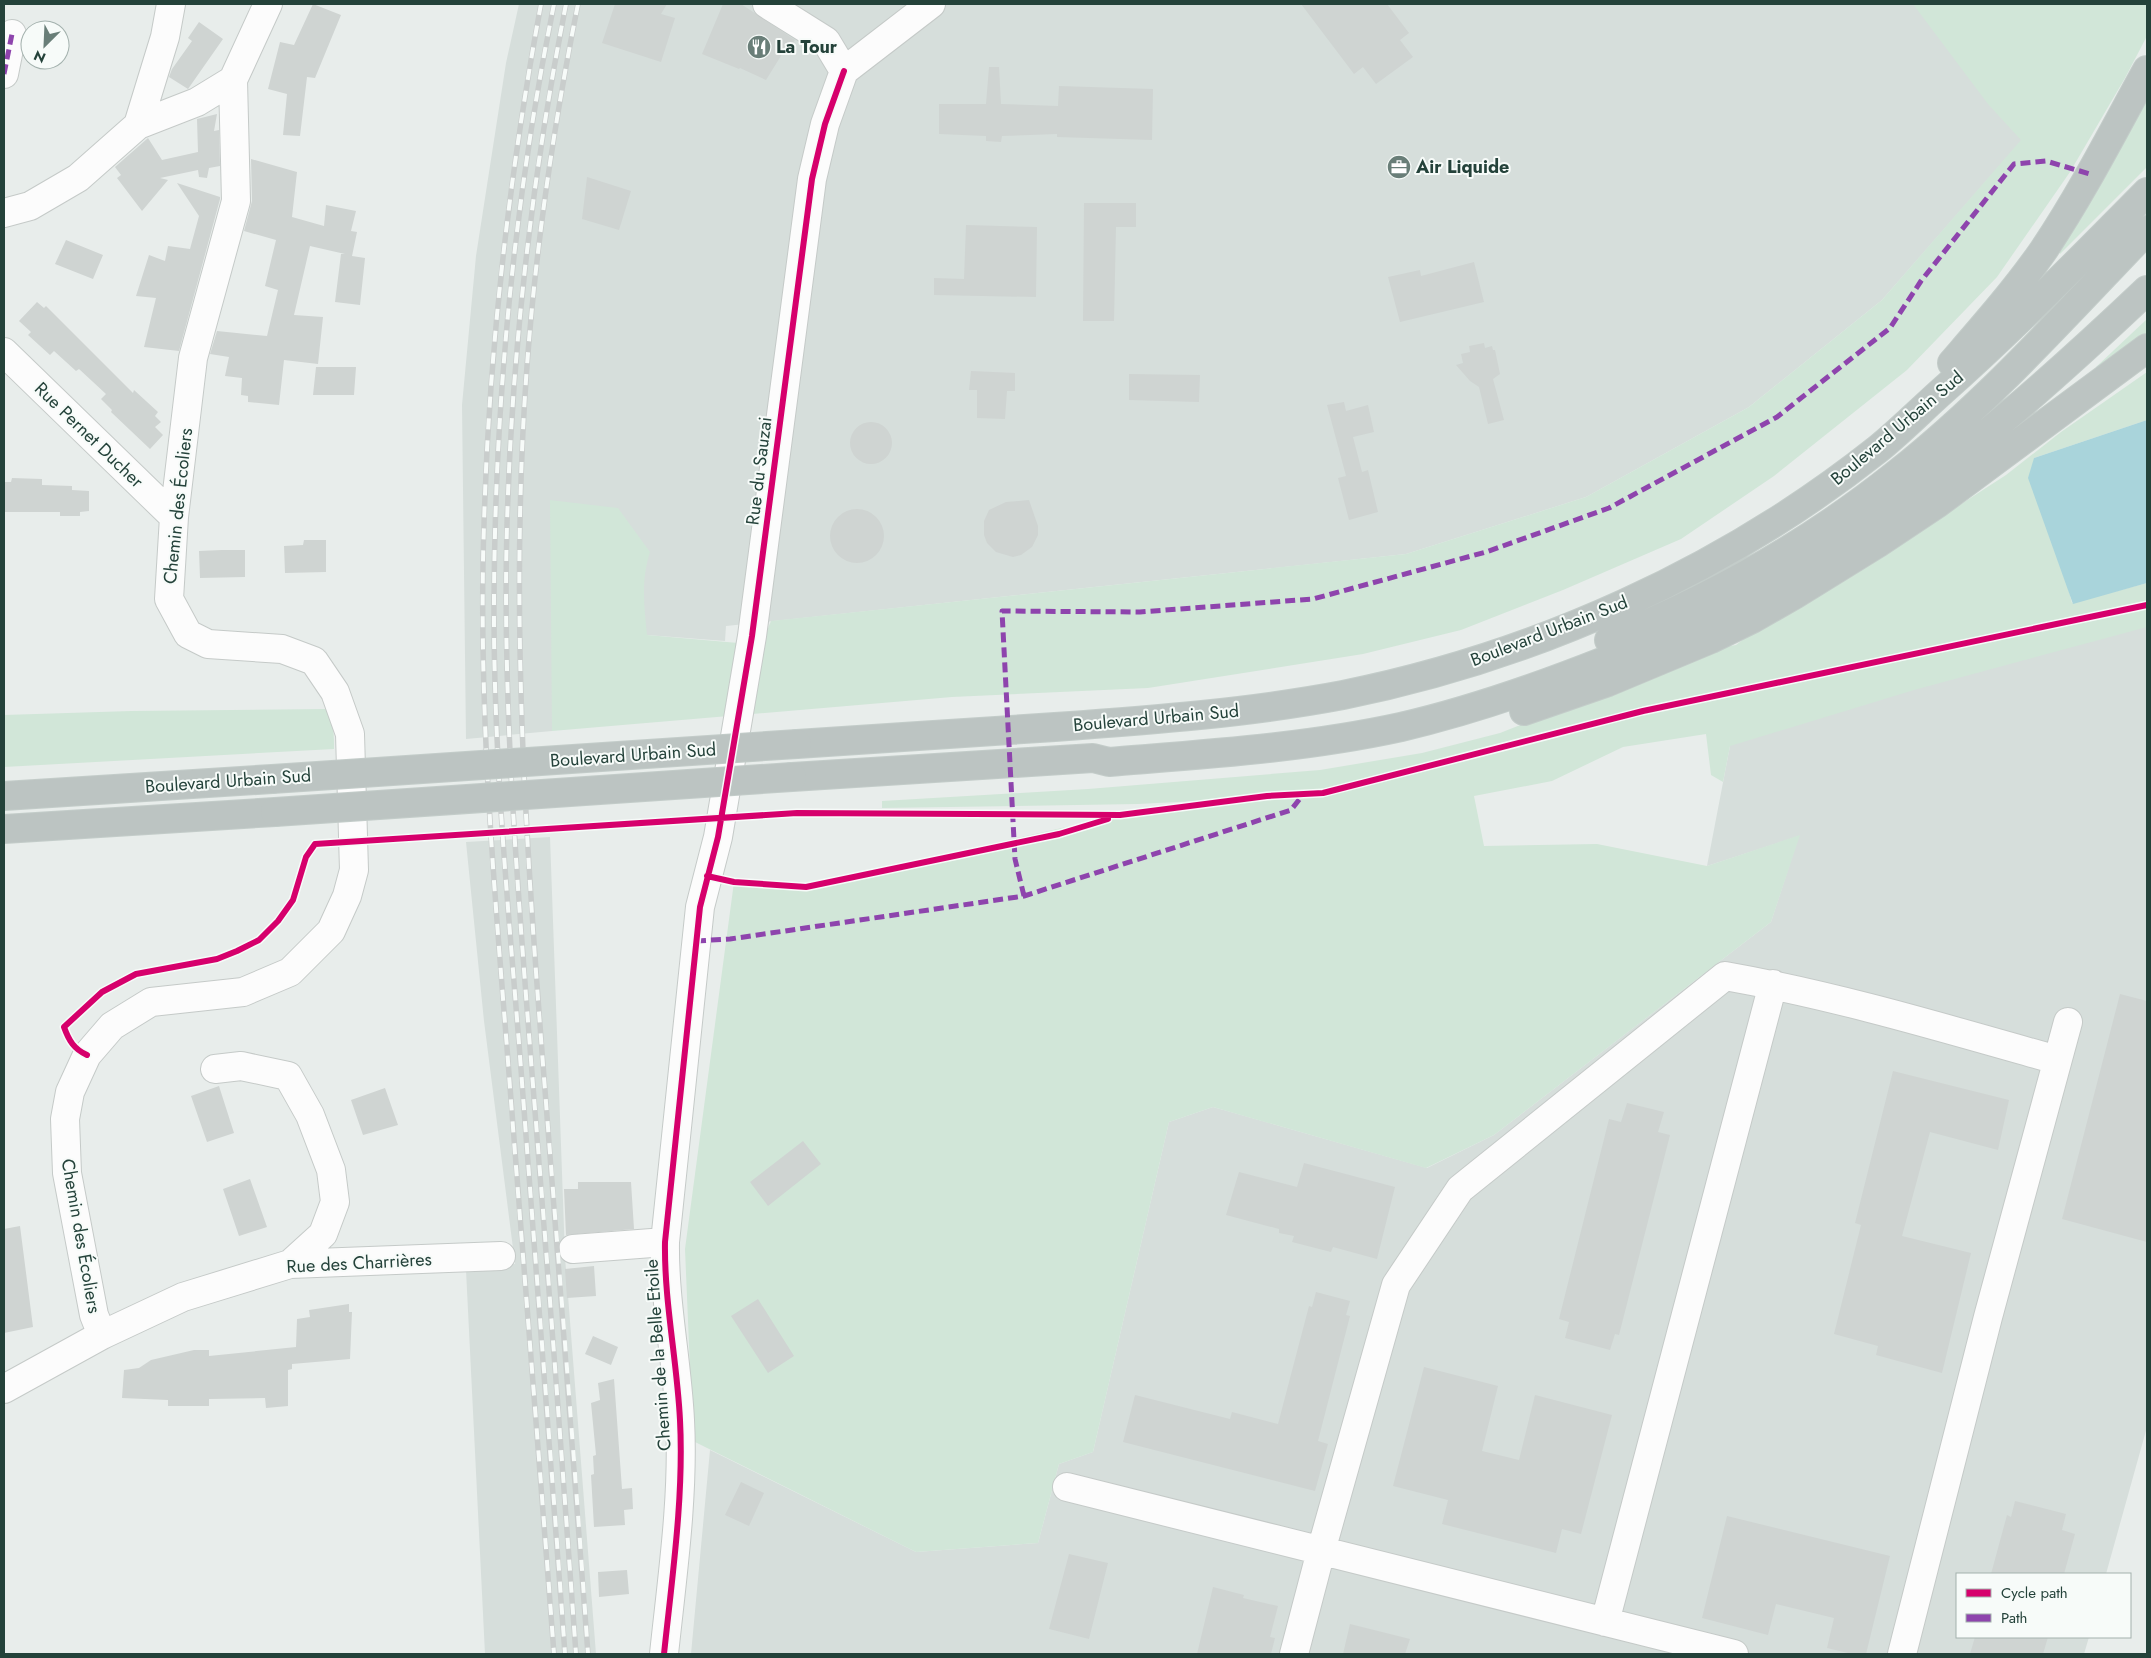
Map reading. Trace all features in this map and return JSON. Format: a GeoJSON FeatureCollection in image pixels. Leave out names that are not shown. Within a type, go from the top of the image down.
{"type":"FeatureCollection","features":[{"type":"Feature","properties":{"kind":"highway"},"geometry":{"type":"LineString","coordinates":[[1879,448],[2014,290],[2032,266],[2068,211],[2147,70]]}},
{"type":"Feature","properties":{"kind":"highway","name":"Boulevard Urbain Sud"},"geometry":{"type":"LineString","coordinates":[[4,796],[1155,720],[1220,713],[1344,694],[1443,670],[1536,640],[1613,609],[1728,550],[1796,508],[1879,448],[1993,346],[2147,192]]}},
{"type":"Feature","properties":{"kind":"highway"},"geometry":{"type":"LineString","coordinates":[[1093,758],[1108,751],[1247,738],[1295,731],[1360,719],[1441,699],[1501,682],[1555,662],[1670,614],[1727,585],[1804,540],[1842,515],[1900,472],[1997,384],[2147,230]]}},
{"type":"Feature","properties":{"kind":"highway"},"geometry":{"type":"LineString","coordinates":[[1093,758],[1109,762],[1250,750],[1354,736],[1401,726],[1506,698],[1644,646],[1711,616],[1769,586],[1877,517],[1934,476],[2041,388],[2147,290]]}},
{"type":"Feature","properties":{"kind":"highway"},"geometry":{"type":"LineString","coordinates":[[1093,758],[1119,774],[1252,765],[1357,753],[1429,739],[1477,726],[1608,682],[1711,640],[1752,619],[1832,572],[1938,503],[2147,348]]}},
{"type":"Feature","properties":{"kind":"highway","name":"Boulevard Urbain Sud"},"geometry":{"type":"LineString","coordinates":[[4,829],[1093,758]]}},
{"type":"Feature","properties":{"kind":"street"},"geometry":{"type":"LineString","coordinates":[[138,125],[165,37],[172,4]]}},
{"type":"Feature","properties":{"kind":"street"},"geometry":{"type":"LineString","coordinates":[[4,213],[30,206],[78,178],[138,125],[197,102],[233,80],[268,4]]}},
{"type":"Feature","properties":{"kind":"street"},"geometry":{"type":"LineString","coordinates":[[767,4],[826,41],[844,71],[930,4]]}},
{"type":"Feature","properties":{"kind":"street"},"geometry":{"type":"LineString","coordinates":[[4,74],[12,34]]}},
{"type":"Feature","properties":{"kind":"street","name":"Rue du Sauzai"},"geometry":{"type":"LineString","coordinates":[[707,876],[718,837],[752,636],[812,179],[825,124],[844,71]]}},
{"type":"Feature","properties":{"kind":"street","name":"Chemin des Écoliers"},"geometry":{"type":"LineString","coordinates":[[102,1335],[94,1315],[67,1173],[65,1119],[70,1092],[87,1055],[112,1026],[151,1002],[242,992],[290,972],[331,931],[346,896],[354,870],[350,734],[335,692],[314,661],[282,649],[208,644],[188,634],[169,599],[174,517],[193,358],[236,201],[233,80]]}},
{"type":"Feature","properties":{"kind":"street","name":"Rue Pernet Ducher"},"geometry":{"type":"LineString","coordinates":[[4,352],[174,517]]}},
{"type":"Feature","properties":{"kind":"street","name":"Chemin de la Belle Etoile"},"geometry":{"type":"LineString","coordinates":[[664,1654],[680,1480],[680,1421],[675,1356],[664,1274],[700,907],[707,876]]}},
{"type":"Feature","properties":{"kind":"street"},"geometry":{"type":"LineString","coordinates":[[1294,1654],[1396,1285],[1460,1189],[1726,976],[1773,984],[1880,1010],[2057,1060]]}},
{"type":"Feature","properties":{"kind":"street"},"geometry":{"type":"LineString","coordinates":[[1605,1622],[1773,984]]}},
{"type":"Feature","properties":{"kind":"street"},"geometry":{"type":"LineString","coordinates":[[1902,1654],[1986,1326],[2068,1022]]}},
{"type":"Feature","properties":{"kind":"street"},"geometry":{"type":"LineString","coordinates":[[215,1069],[241,1066],[288,1076],[310,1115],[331,1170],[335,1202],[323,1234],[290,1264]]}},
{"type":"Feature","properties":{"kind":"street"},"geometry":{"type":"LineString","coordinates":[[573,1249],[666,1242]]}},
{"type":"Feature","properties":{"kind":"street","name":"Rue des Charrières"},"geometry":{"type":"LineString","coordinates":[[4,1389],[102,1335],[183,1297],[290,1264],[502,1256]]}},
{"type":"Feature","properties":{"kind":"street"},"geometry":{"type":"LineString","coordinates":[[1067,1486],[1734,1654]]}},
{"type":"Feature","properties":{"kind":"shaded area"},"geometry":{"type":"Polygon","coordinates":[[[519,4],[2141,4],[1882,300],[1749,407],[1586,497],[1406,554],[726,626],[725,641],[647,635],[553,645],[552,731],[466,739],[462,405],[476,256],[506,63],[519,4]]]}},
{"type":"Feature","properties":{"kind":"shaded area"},"geometry":{"type":"Polygon","coordinates":[[[2147,626],[2147,1427],[2106,1573],[1956,1573],[1956,1638],[2089,1638],[2084,1654],[691,1654],[710,1450],[916,1552],[1038,1543],[1059,1464],[1093,1452],[1169,1122],[1213,1107],[1427,1168],[1494,1135],[1771,922],[1799,836],[1707,866],[1730,746],[1753,699],[2147,626]]]}},
{"type":"Feature","properties":{"kind":"shaded area"},"geometry":{"type":"Polygon","coordinates":[[[550,837],[565,1257],[596,1654],[485,1654],[466,1270],[515,1264],[484,1021],[466,842],[550,837]]]}},
{"type":"Feature","properties":{"kind":"green space"},"geometry":{"type":"Polygon","coordinates":[[[1913,4],[2147,4],[2147,36],[2125,78],[2070,172],[1997,277],[1907,370],[1774,476],[1681,539],[1563,590],[1461,630],[1363,654],[1148,688],[952,697],[552,731],[550,500],[618,508],[650,552],[644,583],[647,635],[761,645],[771,621],[1406,554],[1586,497],[1749,407],[1882,300],[2021,140],[1988,104],[1913,4]]]}},
{"type":"Feature","properties":{"kind":"green space"},"geometry":{"type":"Polygon","coordinates":[[[2147,89],[2147,167],[2060,254],[2057,246],[2147,89]]]}},
{"type":"Feature","properties":{"kind":"green space"},"geometry":{"type":"Polygon","coordinates":[[[2147,319],[2147,336],[2099,371],[2096,367],[2147,319]]]}},
{"type":"Feature","properties":{"kind":"green space"},"geometry":{"type":"Polygon","coordinates":[[[2147,372],[2147,420],[2034,458],[2072,603],[2147,583],[2147,627],[1914,690],[1730,746],[1723,782],[1711,775],[1706,734],[1623,747],[1552,781],[1474,796],[1484,846],[1597,844],[1707,866],[1800,835],[1771,922],[1494,1135],[1426,1168],[1213,1107],[1169,1122],[1093,1452],[1059,1464],[1038,1543],[916,1552],[693,1441],[685,1249],[734,882],[798,887],[1120,815],[1294,796],[1138,804],[882,808],[882,801],[1088,789],[1320,770],[1422,753],[1500,733],[1712,649],[1736,645],[1776,614],[1864,567],[2006,475],[2061,432],[2147,372]]]}},
{"type":"Feature","properties":{"kind":"green space"},"geometry":{"type":"Polygon","coordinates":[[[326,709],[334,733],[334,749],[4,767],[4,715],[131,711],[326,709]]]}},
{"type":"Feature","properties":{"kind":"water"},"geometry":{"type":"Polygon","coordinates":[[[2147,420],[2147,583],[2073,604],[2028,478],[2034,458],[2147,420]]]}},
{"type":"Feature","properties":{"kind":"building"},"geometry":{"type":"Polygon","coordinates":[[[313,4],[341,15],[315,78],[307,77],[300,136],[283,135],[287,94],[268,89],[280,42],[294,45],[313,4]]]}},
{"type":"Feature","properties":{"kind":"building"},"geometry":{"type":"Polygon","coordinates":[[[615,4],[667,4],[661,14],[675,18],[661,62],[602,43],[615,4]]]}},
{"type":"Feature","properties":{"kind":"building"},"geometry":{"type":"Polygon","coordinates":[[[723,4],[741,4],[795,40],[787,53],[784,51],[766,80],[702,54],[723,4]]]}},
{"type":"Feature","properties":{"kind":"building"},"geometry":{"type":"Polygon","coordinates":[[[1301,4],[1387,4],[1409,33],[1400,40],[1413,57],[1376,84],[1363,67],[1354,74],[1301,4]]]}},
{"type":"Feature","properties":{"kind":"building"},"geometry":{"type":"Polygon","coordinates":[[[199,22],[223,39],[188,89],[169,77],[172,69],[192,41],[188,38],[199,22]]]}},
{"type":"Feature","properties":{"kind":"building"},"geometry":{"type":"Polygon","coordinates":[[[989,67],[999,67],[1001,104],[1058,106],[1059,86],[1153,89],[1152,140],[1057,137],[1057,134],[1002,136],[1001,142],[986,141],[986,136],[939,134],[939,104],[986,104],[989,67]]]}},
{"type":"Feature","properties":{"kind":"building"},"geometry":{"type":"Polygon","coordinates":[[[217,114],[214,131],[219,130],[220,166],[209,168],[207,178],[199,177],[198,170],[160,178],[168,180],[142,211],[117,178],[121,175],[115,167],[148,138],[162,160],[198,152],[197,119],[217,114]]]}},
{"type":"Feature","properties":{"kind":"building"},"geometry":{"type":"Polygon","coordinates":[[[251,159],[297,172],[292,217],[324,226],[326,205],[356,211],[351,231],[357,232],[352,256],[365,258],[360,305],[335,302],[341,254],[345,254],[310,246],[294,315],[323,317],[318,364],[284,360],[279,405],[248,402],[248,396],[241,395],[242,378],[225,376],[229,357],[210,354],[217,331],[267,336],[278,290],[265,286],[276,240],[244,231],[252,201],[251,159]]]}},
{"type":"Feature","properties":{"kind":"building"},"geometry":{"type":"Polygon","coordinates":[[[587,177],[631,191],[619,230],[582,219],[587,177]]]}},
{"type":"Feature","properties":{"kind":"building"},"geometry":{"type":"Polygon","coordinates":[[[177,183],[220,197],[179,351],[144,347],[156,298],[136,296],[149,255],[165,261],[168,246],[190,249],[199,216],[177,183]]]}},
{"type":"Feature","properties":{"kind":"building"},"geometry":{"type":"Polygon","coordinates":[[[1084,203],[1136,203],[1136,227],[1116,227],[1114,321],[1083,321],[1084,203]]]}},
{"type":"Feature","properties":{"kind":"building"},"geometry":{"type":"Polygon","coordinates":[[[966,225],[1037,227],[1036,297],[934,295],[934,278],[964,279],[966,225]]]}},
{"type":"Feature","properties":{"kind":"building"},"geometry":{"type":"Polygon","coordinates":[[[66,240],[103,255],[93,279],[55,264],[66,240]]]}},
{"type":"Feature","properties":{"kind":"building"},"geometry":{"type":"Polygon","coordinates":[[[1474,262],[1484,302],[1400,322],[1388,277],[1420,270],[1421,276],[1474,262]]]}},
{"type":"Feature","properties":{"kind":"building"},"geometry":{"type":"Polygon","coordinates":[[[37,302],[44,308],[46,306],[133,393],[134,390],[158,412],[155,416],[161,422],[155,427],[163,435],[150,449],[111,412],[112,410],[101,399],[106,394],[79,369],[76,371],[54,351],[50,355],[28,335],[31,332],[19,321],[37,302]]]}},
{"type":"Feature","properties":{"kind":"building"},"geometry":{"type":"Polygon","coordinates":[[[1484,343],[1485,348],[1492,346],[1493,350],[1495,350],[1500,374],[1493,379],[1504,420],[1488,424],[1479,387],[1470,381],[1456,365],[1463,363],[1461,354],[1470,352],[1469,346],[1484,343]]]}},
{"type":"Feature","properties":{"kind":"building"},"geometry":{"type":"Polygon","coordinates":[[[316,367],[356,367],[354,395],[313,395],[316,367]]]}},
{"type":"Feature","properties":{"kind":"building"},"geometry":{"type":"Polygon","coordinates":[[[971,371],[1015,373],[1015,391],[1007,391],[1005,419],[977,418],[977,390],[969,390],[971,371]]]}},
{"type":"Feature","properties":{"kind":"building"},"geometry":{"type":"Polygon","coordinates":[[[1129,374],[1200,375],[1199,402],[1129,400],[1129,374]]]}},
{"type":"Feature","properties":{"kind":"building"},"geometry":{"type":"Polygon","coordinates":[[[1344,402],[1346,411],[1368,405],[1374,432],[1353,437],[1362,472],[1368,470],[1378,512],[1349,520],[1338,478],[1346,476],[1327,405],[1344,402]]]}},
{"type":"Feature","properties":{"kind":"building"},"geometry":{"type":"Polygon","coordinates":[[[871,422],[886,428],[892,443],[886,458],[871,464],[856,458],[850,443],[856,428],[871,422]]]}},
{"type":"Feature","properties":{"kind":"building"},"geometry":{"type":"Polygon","coordinates":[[[12,478],[42,479],[42,485],[72,486],[72,490],[89,491],[89,511],[80,512],[80,516],[60,516],[60,512],[5,512],[4,482],[11,482],[12,478]]]}},
{"type":"Feature","properties":{"kind":"building"},"geometry":{"type":"Polygon","coordinates":[[[1029,500],[1038,526],[1038,535],[1032,547],[1021,555],[1013,557],[996,552],[987,543],[984,535],[984,521],[989,510],[1006,502],[1029,500]]]}},
{"type":"Feature","properties":{"kind":"building"},"geometry":{"type":"Polygon","coordinates":[[[852,509],[862,509],[872,513],[880,521],[884,536],[880,551],[872,559],[862,563],[852,563],[842,559],[834,551],[830,541],[830,531],[834,521],[842,513],[852,509]]]}},
{"type":"Feature","properties":{"kind":"building"},"geometry":{"type":"Polygon","coordinates":[[[304,540],[326,540],[326,572],[285,573],[284,546],[303,545],[304,540]]]}},
{"type":"Feature","properties":{"kind":"building"},"geometry":{"type":"Polygon","coordinates":[[[245,550],[245,577],[200,578],[199,551],[245,550]]]}},
{"type":"Feature","properties":{"kind":"building"},"geometry":{"type":"Polygon","coordinates":[[[2120,994],[2147,1001],[2147,1242],[2062,1219],[2120,994]]]}},
{"type":"Feature","properties":{"kind":"building"},"geometry":{"type":"Polygon","coordinates":[[[1893,1071],[2009,1100],[1998,1150],[1930,1132],[1902,1236],[1971,1253],[1942,1373],[1876,1355],[1878,1346],[1834,1334],[1861,1225],[1855,1223],[1893,1071]]]}},
{"type":"Feature","properties":{"kind":"building"},"geometry":{"type":"Polygon","coordinates":[[[219,1086],[234,1133],[207,1142],[191,1096],[219,1086]]]}},
{"type":"Feature","properties":{"kind":"building"},"geometry":{"type":"Polygon","coordinates":[[[385,1088],[398,1125],[363,1135],[351,1100],[385,1088]]]}},
{"type":"Feature","properties":{"kind":"building"},"geometry":{"type":"Polygon","coordinates":[[[1627,1103],[1664,1112],[1658,1132],[1670,1135],[1619,1335],[1615,1334],[1610,1350],[1565,1338],[1569,1322],[1559,1319],[1609,1119],[1621,1122],[1627,1103]]]}},
{"type":"Feature","properties":{"kind":"building"},"geometry":{"type":"Polygon","coordinates":[[[803,1141],[821,1164],[768,1206],[750,1182],[803,1141]]]}},
{"type":"Feature","properties":{"kind":"building"},"geometry":{"type":"Polygon","coordinates":[[[1304,1163],[1395,1187],[1377,1259],[1333,1247],[1331,1252],[1292,1242],[1294,1236],[1279,1233],[1279,1229],[1226,1215],[1239,1172],[1297,1187],[1304,1163]]]}},
{"type":"Feature","properties":{"kind":"building"},"geometry":{"type":"Polygon","coordinates":[[[250,1179],[267,1227],[239,1236],[223,1189],[250,1179]]]}},
{"type":"Feature","properties":{"kind":"building"},"geometry":{"type":"Polygon","coordinates":[[[578,1182],[631,1182],[634,1229],[566,1235],[564,1189],[578,1189],[578,1182]]]}},
{"type":"Feature","properties":{"kind":"building"},"geometry":{"type":"Polygon","coordinates":[[[20,1226],[33,1327],[4,1333],[4,1229],[20,1226]]]}},
{"type":"Feature","properties":{"kind":"building"},"geometry":{"type":"Polygon","coordinates":[[[594,1266],[596,1296],[567,1298],[565,1269],[594,1266]]]}},
{"type":"Feature","properties":{"kind":"building"},"geometry":{"type":"Polygon","coordinates":[[[1316,1292],[1350,1301],[1346,1315],[1350,1316],[1318,1441],[1328,1444],[1315,1491],[1123,1442],[1135,1395],[1230,1419],[1232,1412],[1278,1424],[1309,1306],[1312,1307],[1316,1292]]]}},
{"type":"Feature","properties":{"kind":"building"},"geometry":{"type":"Polygon","coordinates":[[[758,1299],[794,1356],[768,1373],[731,1316],[758,1299]]]}},
{"type":"Feature","properties":{"kind":"building"},"geometry":{"type":"Polygon","coordinates":[[[349,1304],[349,1312],[352,1312],[350,1359],[292,1364],[292,1369],[288,1370],[288,1406],[266,1408],[265,1398],[209,1399],[209,1406],[168,1406],[168,1400],[122,1398],[124,1370],[139,1368],[151,1360],[194,1350],[209,1350],[209,1356],[296,1347],[297,1319],[310,1317],[309,1310],[349,1304]]]}},
{"type":"Feature","properties":{"kind":"building"},"geometry":{"type":"Polygon","coordinates":[[[593,1336],[618,1347],[611,1365],[585,1354],[593,1336]]]}},
{"type":"Feature","properties":{"kind":"building"},"geometry":{"type":"Polygon","coordinates":[[[1424,1367],[1498,1386],[1482,1451],[1519,1460],[1535,1395],[1612,1415],[1581,1534],[1562,1529],[1556,1553],[1442,1524],[1448,1500],[1393,1486],[1424,1367]]]}},
{"type":"Feature","properties":{"kind":"building"},"geometry":{"type":"Polygon","coordinates":[[[614,1379],[622,1489],[632,1488],[633,1509],[624,1510],[625,1525],[594,1527],[591,1475],[594,1474],[593,1456],[596,1455],[591,1403],[600,1400],[598,1383],[614,1379]]]}},
{"type":"Feature","properties":{"kind":"building"},"geometry":{"type":"Polygon","coordinates":[[[741,1482],[764,1493],[749,1526],[725,1515],[741,1482]]]}},
{"type":"Feature","properties":{"kind":"building"},"geometry":{"type":"Polygon","coordinates":[[[2015,1501],[2066,1514],[2062,1530],[2075,1534],[2064,1573],[1991,1573],[2007,1515],[2011,1517],[2015,1501]]]}},
{"type":"Feature","properties":{"kind":"building"},"geometry":{"type":"Polygon","coordinates":[[[1727,1516],[1890,1556],[1866,1654],[1852,1654],[1827,1648],[1834,1618],[1776,1604],[1768,1635],[1702,1618],[1727,1516]]]}},
{"type":"Feature","properties":{"kind":"building"},"geometry":{"type":"Polygon","coordinates":[[[1069,1554],[1108,1563],[1089,1639],[1049,1629],[1069,1554]]]}},
{"type":"Feature","properties":{"kind":"building"},"geometry":{"type":"Polygon","coordinates":[[[627,1570],[629,1594],[599,1597],[598,1572],[627,1570]]]}},
{"type":"Feature","properties":{"kind":"building"},"geometry":{"type":"Polygon","coordinates":[[[1213,1587],[1244,1595],[1243,1598],[1278,1606],[1270,1637],[1275,1638],[1271,1654],[1197,1654],[1213,1587]]]}},
{"type":"Feature","properties":{"kind":"building"},"geometry":{"type":"Polygon","coordinates":[[[1350,1624],[1410,1639],[1405,1654],[1343,1654],[1350,1624]]]}},
{"type":"Feature","properties":{"kind":"building"},"geometry":{"type":"Polygon","coordinates":[[[1975,1638],[2048,1638],[2043,1654],[1970,1654],[1975,1638]]]}},
{"type":"Feature","properties":{"kind":"railway"},"geometry":{"type":"LineString","coordinates":[[541,4],[519,133],[502,263],[496,328],[484,524],[483,655],[492,852],[554,1654]]}},
{"type":"Feature","properties":{"kind":"railway"},"geometry":{"type":"LineString","coordinates":[[554,4],[528,152],[509,300],[498,449],[495,524],[494,656],[502,828],[565,1654]]}},
{"type":"Feature","properties":{"kind":"railway"},"geometry":{"type":"LineString","coordinates":[[566,4],[543,133],[519,328],[510,458],[506,593],[512,799],[576,1654]]}},
{"type":"Feature","properties":{"kind":"railway"},"geometry":{"type":"LineString","coordinates":[[578,4],[561,94],[535,275],[522,456],[520,637],[526,819],[538,1000],[588,1654]]}},
{"type":"Feature","properties":{"kind":"marked path"},"geometry":{"type":"LineString","coordinates":[[4,74],[12,34]]}},
{"type":"Feature","properties":{"kind":"marked path"},"geometry":{"type":"LineString","coordinates":[[1024,896],[1015,859],[1002,611],[1140,612],[1313,599],[1486,552],[1609,508],[1777,417],[1890,328],[1921,281],[2014,164],[2046,161],[2090,174]]}},
{"type":"Feature","properties":{"kind":"marked path"},"geometry":{"type":"LineString","coordinates":[[696,941],[730,939],[1024,896],[1291,810],[1302,796]]}},
{"type":"Feature","properties":{"kind":"cycle path"},"geometry":{"type":"LineString","coordinates":[[664,1654],[679,1507],[681,1449],[678,1398],[666,1286],[665,1242],[700,907],[718,837],[752,636],[812,179],[825,124],[844,71]]}},
{"type":"Feature","properties":{"kind":"cycle path"},"geometry":{"type":"LineString","coordinates":[[87,1055],[73,1044],[64,1027],[102,992],[136,974],[217,959],[259,940],[278,921],[293,900],[306,857],[315,844],[797,813],[1120,815],[1267,796],[1323,793],[1643,711],[2147,605]]}},
{"type":"Feature","properties":{"kind":"cycle path"},"geometry":{"type":"LineString","coordinates":[[707,876],[734,882],[806,887],[1059,834],[1108,819]]}},
{"type":"Feature","properties":{"kind":"place","name":"La Tour"},"geometry":{"type":"Point","coordinates":[759,47]}},
{"type":"Feature","properties":{"kind":"place","name":"Air Liquide"},"geometry":{"type":"Point","coordinates":[1399,167]}}]}
